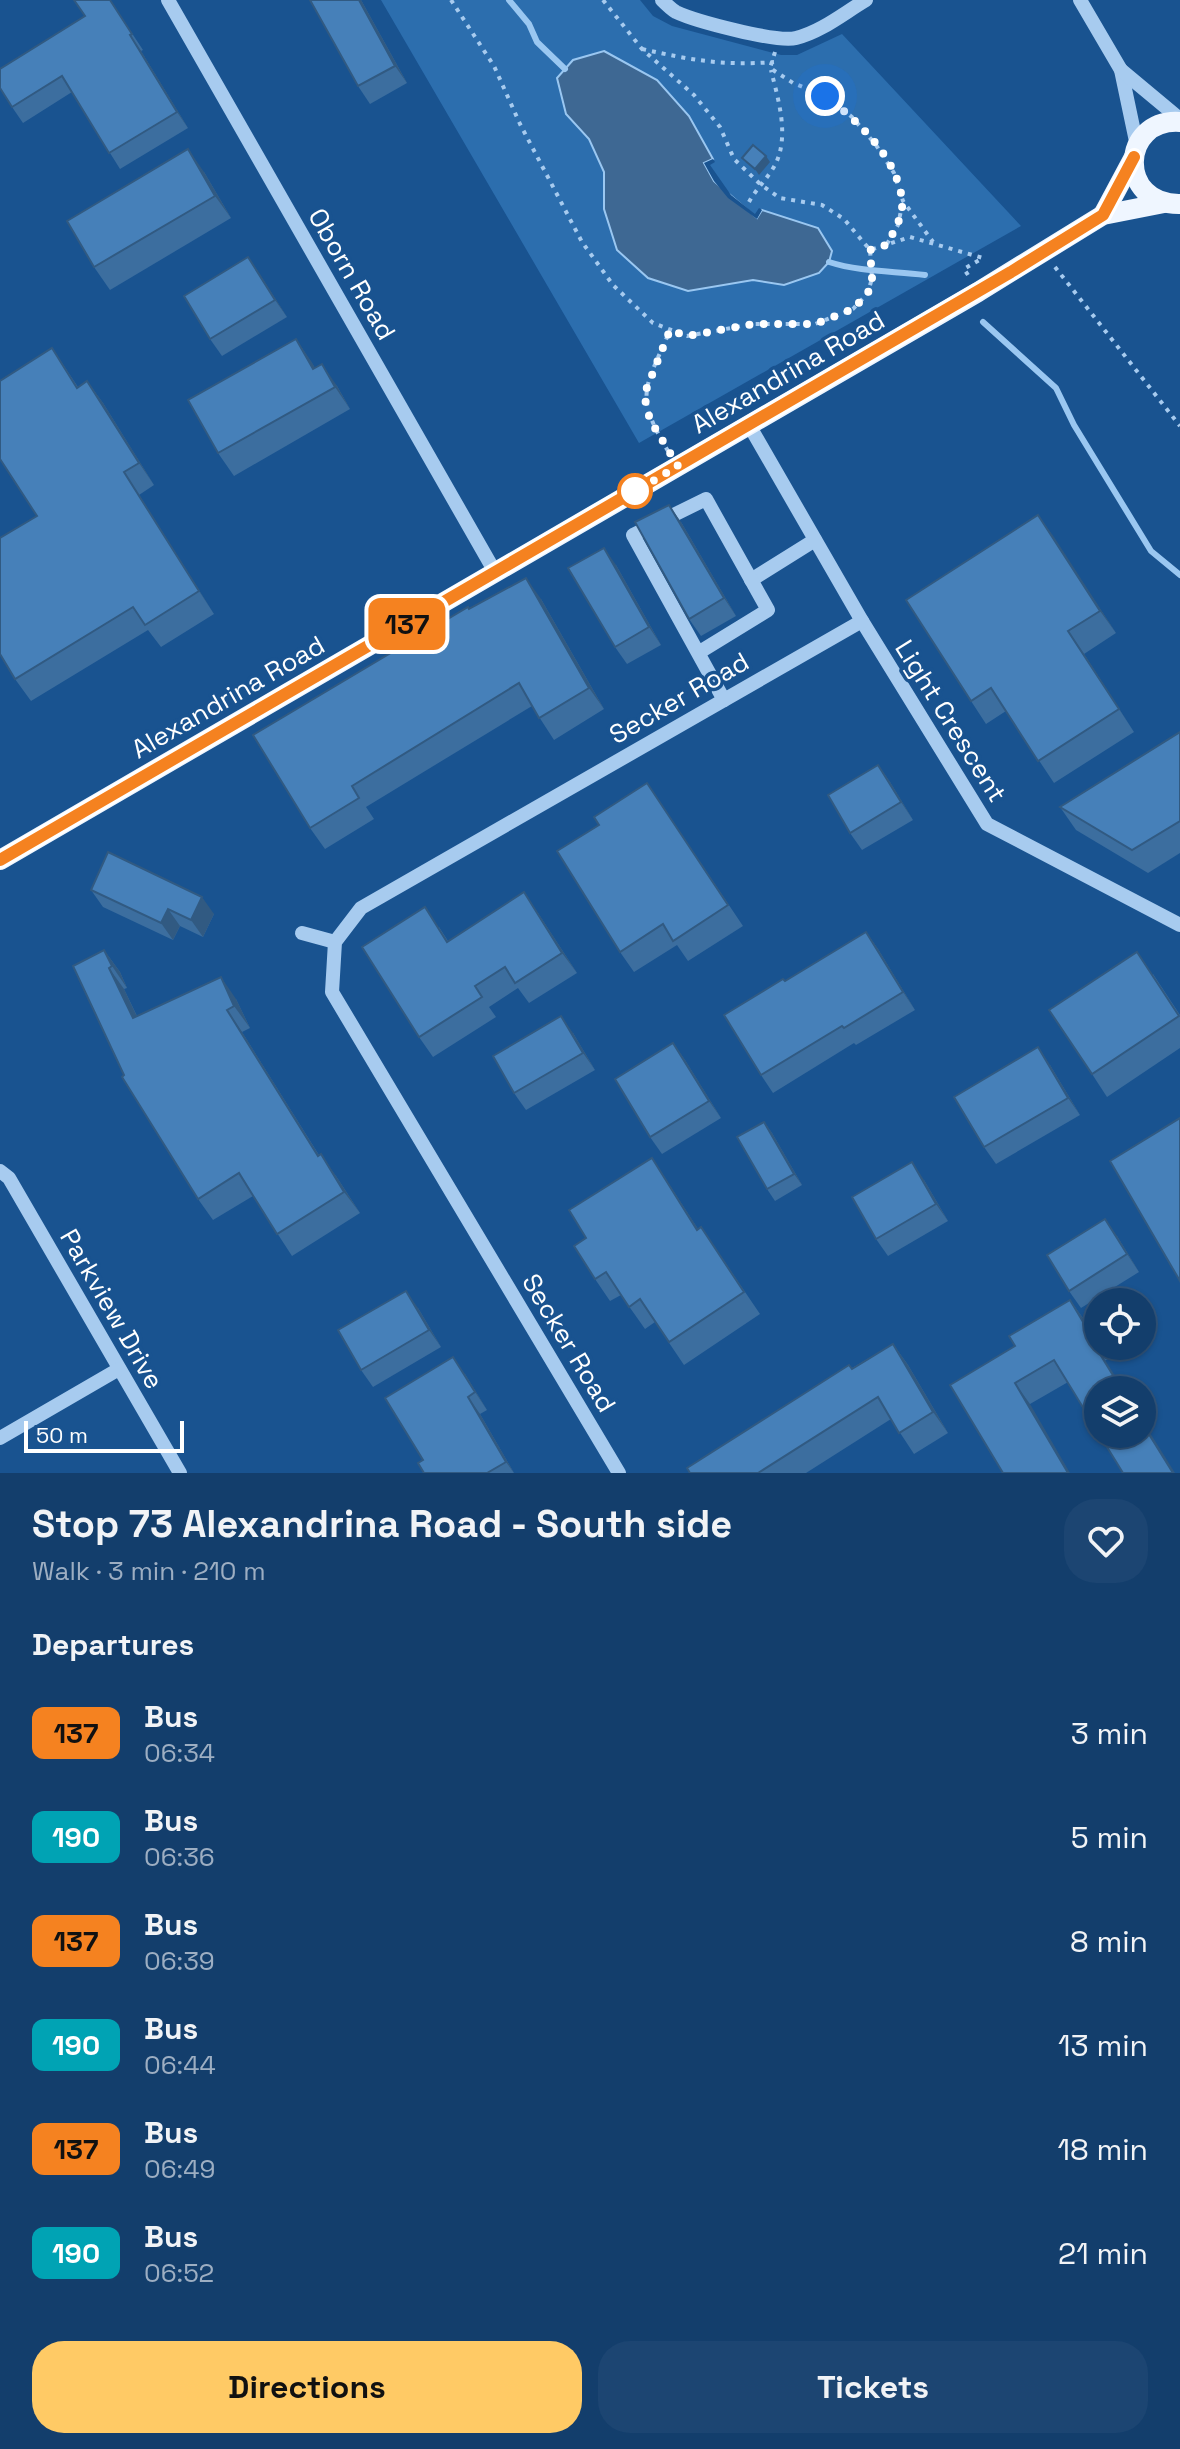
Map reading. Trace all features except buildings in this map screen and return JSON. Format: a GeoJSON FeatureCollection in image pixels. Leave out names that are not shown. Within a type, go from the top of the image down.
{"type":"FeatureCollection","features":[{"type":"Feature","properties":{"kind":"main road"},"geometry":{"type":"LineString","coordinates":[[1103,215],[1145,134],[1157,126],[1180,121]]}},
{"type":"Feature","properties":{"kind":"main road"},"geometry":{"type":"LineString","coordinates":[[1135,151],[1137,181],[1144,191],[1173,206]]}},
{"type":"Feature","properties":{"kind":"main road","name":"Alexandrina Road"},"geometry":{"type":"LineString","coordinates":[[0,860],[989,285],[1103,215],[1173,206]]}},
{"type":"Feature","properties":{"kind":"street","name":"Oborn Road"},"geometry":{"type":"LineString","coordinates":[[168,0],[495,572]]}},
{"type":"Feature","properties":{"kind":"street"},"geometry":{"type":"LineString","coordinates":[[662,0],[676,12],[718,25],[793,39],[814,31],[866,0]]}},
{"type":"Feature","properties":{"kind":"street"},"geometry":{"type":"LineString","coordinates":[[1080,0],[1121,70],[1180,121]]}},
{"type":"Feature","properties":{"kind":"street"},"geometry":{"type":"LineString","coordinates":[[1121,70],[1135,151]]}},
{"type":"Feature","properties":{"kind":"street"},"geometry":{"type":"LineString","coordinates":[[749,425],[862,621]]}},
{"type":"Feature","properties":{"kind":"street"},"geometry":{"type":"LineString","coordinates":[[698,653],[768,610],[706,499],[633,535],[698,653],[724,700]]}},
{"type":"Feature","properties":{"kind":"street"},"geometry":{"type":"LineString","coordinates":[[751,580],[815,540]]}},
{"type":"Feature","properties":{"kind":"street","name":"Secker Road"},"geometry":{"type":"LineString","coordinates":[[619,1473],[332,992],[335,942],[361,908],[862,621]]}},
{"type":"Feature","properties":{"kind":"street","name":"Light Crescent"},"geometry":{"type":"LineString","coordinates":[[862,621],[987,824],[1180,925]]}},
{"type":"Feature","properties":{"kind":"street"},"geometry":{"type":"LineString","coordinates":[[302,933],[335,942]]}},
{"type":"Feature","properties":{"kind":"street","name":"Parkview Drive"},"geometry":{"type":"LineString","coordinates":[[0,1171],[9,1178],[180,1473]]}},
{"type":"Feature","properties":{"kind":"street"},"geometry":{"type":"LineString","coordinates":[[0,1438],[119,1369]]}},
{"type":"Feature","properties":{"kind":"path"},"geometry":{"type":"LineString","coordinates":[[451,0],[494,66],[520,124],[582,242],[613,285],[653,323],[687,336],[753,324],[815,324],[853,309],[868,293],[872,278],[870,250],[844,219],[822,205],[780,198],[760,184],[734,159],[720,127],[694,95],[642,49],[603,0]]}},
{"type":"Feature","properties":{"kind":"path"},"geometry":{"type":"LineString","coordinates":[[749,202],[775,164],[782,130],[782,111],[770,68],[774,62],[776,38]]}},
{"type":"Feature","properties":{"kind":"path"},"geometry":{"type":"LineString","coordinates":[[642,49],[736,65],[774,62]]}},
{"type":"Feature","properties":{"kind":"path"},"geometry":{"type":"LineString","coordinates":[[770,68],[793,83],[825,96],[852,117],[876,145],[894,173],[903,201],[934,243]]}},
{"type":"Feature","properties":{"kind":"path"},"geometry":{"type":"LineString","coordinates":[[886,245],[898,225],[903,201]]}},
{"type":"Feature","properties":{"kind":"path"},"geometry":{"type":"LineString","coordinates":[[870,250],[910,237],[983,258]]}},
{"type":"Feature","properties":{"kind":"path"},"geometry":{"type":"LineString","coordinates":[[1054,265],[1180,426]]}},
{"type":"Feature","properties":{"kind":"path"},"geometry":{"type":"LineString","coordinates":[[670,330],[644,395],[650,420],[678,466]]}},
{"type":"Feature","properties":{"kind":"shaded area"},"geometry":{"type":"Polygon","coordinates":[[[381,0],[640,0],[653,16],[672,26],[781,55],[797,55],[842,34],[1021,226],[639,443],[381,0]]]}},
{"type":"Feature","properties":{"kind":"shaded area"},"geometry":{"type":"Polygon","coordinates":[[[604,51],[657,80],[689,116],[713,159],[704,163],[714,181],[757,218],[762,210],[818,228],[832,251],[829,262],[819,273],[784,285],[753,280],[688,291],[648,278],[617,250],[604,209],[604,172],[589,139],[566,114],[557,78],[573,60],[604,51]]]}},
{"type":"Feature","properties":{"kind":"pier"},"geometry":{"type":"Polygon","coordinates":[[[713,159],[715,162],[710,165],[731,195],[755,214],[759,208],[762,210],[757,219],[728,198],[714,181],[704,163],[713,159]]]}},
{"type":"Feature","properties":{"kind":"waterway"},"geometry":{"type":"LineString","coordinates":[[509,0],[529,24],[537,42],[565,69]]}},
{"type":"Feature","properties":{"kind":"waterway"},"geometry":{"type":"LineString","coordinates":[[829,262],[925,275]]}},
{"type":"Feature","properties":{"kind":"waterway"},"geometry":{"type":"LineString","coordinates":[[983,322],[1056,388],[1074,425],[1151,551],[1180,575]]}},
{"type":"Feature","properties":{"kind":"bus line","name":"137"},"geometry":{"type":"LineString","coordinates":[[0,860],[1011,272],[1103,215],[1134,157]]}},
{"type":"Feature","properties":{"kind":"route"},"geometry":{"type":"LineString","coordinates":[[635,491],[626,497],[678,466],[650,420],[644,395],[670,330],[687,336],[753,324],[815,324],[853,309],[868,293],[872,278],[870,250],[886,245],[898,225],[903,201],[894,173],[876,145],[852,117],[825,96]]}}]}
